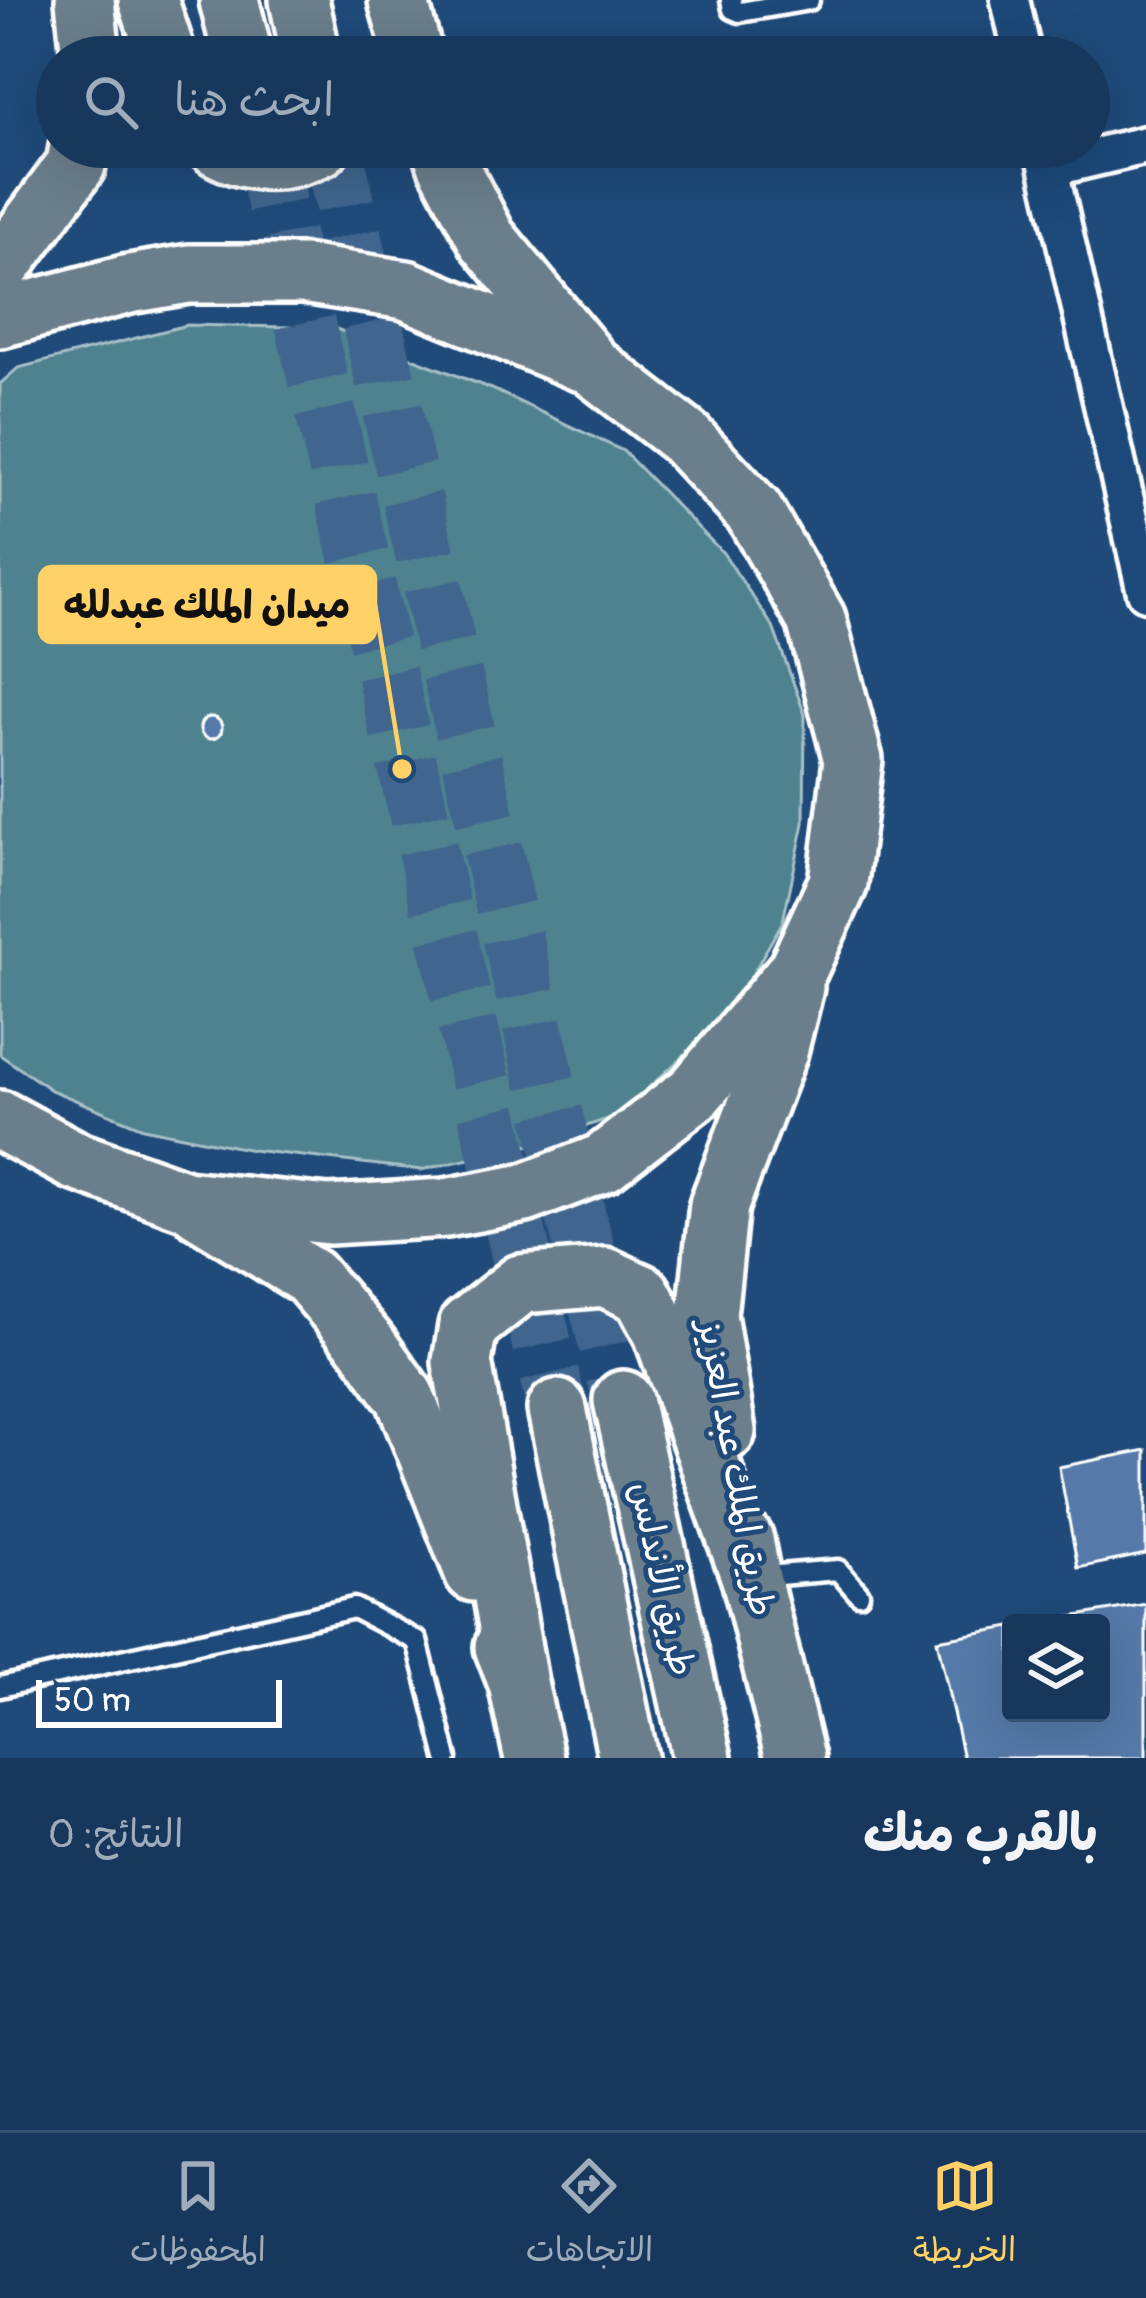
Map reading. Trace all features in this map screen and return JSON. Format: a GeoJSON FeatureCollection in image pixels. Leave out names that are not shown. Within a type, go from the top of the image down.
{"type":"FeatureCollection","features":[{"type":"Feature","properties":{"kind":"main road"},"geometry":{"type":"LineString","coordinates":[[85,0],[89,36]]}},
{"type":"Feature","properties":{"kind":"main road"},"geometry":{"type":"LineString","coordinates":[[148,0],[159,36]]}},
{"type":"Feature","properties":{"kind":"main road"},"geometry":{"type":"LineString","coordinates":[[368,0],[374,36]]}},
{"type":"Feature","properties":{"kind":"main road"},"geometry":{"type":"LineString","coordinates":[[398,0],[408,36]]}},
{"type":"Feature","properties":{"kind":"main road"},"geometry":{"type":"LineString","coordinates":[[0,268],[75,168]]}},
{"type":"Feature","properties":{"kind":"main road"},"geometry":{"type":"LineString","coordinates":[[185,1200],[329,1215],[446,1208],[525,1193],[603,1163],[695,1092],[797,971],[838,883],[853,760],[816,619],[754,512],[686,438],[592,366],[487,239],[450,168]]}},
{"type":"Feature","properties":{"kind":"main road"},"geometry":{"type":"LineString","coordinates":[[0,319],[129,284],[189,274],[303,274],[406,290],[592,366]]}},
{"type":"Feature","properties":{"kind":"main road","name":"طريق الملك عبد العزيز"},"geometry":{"type":"LineString","coordinates":[[795,1758],[751,1578],[707,1316],[719,1205],[778,1051],[797,971]]}},
{"type":"Feature","properties":{"kind":"main road"},"geometry":{"type":"LineString","coordinates":[[0,1120],[76,1161],[185,1200],[310,1276],[406,1397],[518,1683]]}},
{"type":"Feature","properties":{"kind":"main road"},"geometry":{"type":"LineString","coordinates":[[0,1165],[76,1161]]}},
{"type":"Feature","properties":{"kind":"main road"},"geometry":{"type":"LineString","coordinates":[[534,1758],[462,1362],[468,1326],[520,1284],[605,1277],[642,1294],[663,1333],[751,1578]]}},
{"type":"Feature","properties":{"kind":"main road","name":"طريق الأندلس"},"geometry":{"type":"LineString","coordinates":[[623,1400],[702,1758]]}},
{"type":"Feature","properties":{"kind":"main road","name":"طريق الأندلس"},"geometry":{"type":"LineString","coordinates":[[557,1409],[628,1758]]}},
{"type":"Feature","properties":{"kind":"street"},"geometry":{"type":"LineString","coordinates":[[1010,0],[1018,36]]}},
{"type":"Feature","properties":{"kind":"street"},"geometry":{"type":"LineString","coordinates":[[1110,150],[1146,145]]}},
{"type":"Feature","properties":{"kind":"street"},"geometry":{"type":"LineString","coordinates":[[1048,168],[1146,592]]}},
{"type":"Feature","properties":{"kind":"lane"},"geometry":{"type":"LineString","coordinates":[[731,0],[740,12],[809,0]]}},
{"type":"Feature","properties":{"kind":"lane"},"geometry":{"type":"LineString","coordinates":[[751,1578],[838,1570],[859,1594]]}},
{"type":"Feature","properties":{"kind":"lane"},"geometry":{"type":"LineString","coordinates":[[0,1687],[354,1607],[417,1641],[447,1758]]}},
{"type":"Feature","properties":{"kind":"green space"},"geometry":{"type":"Polygon","coordinates":[[[187,325],[334,328],[492,389],[623,451],[723,553],[773,627],[805,715],[804,823],[783,921],[730,1013],[619,1115],[535,1144],[421,1170],[252,1150],[143,1128],[51,1090],[0,1055],[0,384],[18,368],[187,325]]]}},
{"type":"Feature","properties":{"kind":"building"},"geometry":{"type":"Polygon","coordinates":[[[211,717],[222,728],[211,739],[200,728],[211,717]]]}},
{"type":"Feature","properties":{"kind":"building"},"geometry":{"type":"Polygon","coordinates":[[[1146,1450],[1146,1554],[1078,1568],[1059,1467],[1146,1450]]]}},
{"type":"Feature","properties":{"kind":"building"},"geometry":{"type":"Polygon","coordinates":[[[1146,1604],[1146,1758],[963,1758],[937,1640],[1002,1629],[1002,1722],[1110,1722],[1110,1614],[1088,1614],[1146,1604]]]}},
{"type":"Feature","properties":{"kind":"tunnel"},"geometry":{"type":"LineString","coordinates":[[269,168],[557,1409]]}},
{"type":"Feature","properties":{"kind":"tunnel"},"geometry":{"type":"LineString","coordinates":[[337,168],[576,1216],[623,1400]]}},
{"type":"Feature","properties":{"kind":"place","name":"ميدان الملك عبدلله"},"geometry":{"type":"Point","coordinates":[402,769]}}]}
